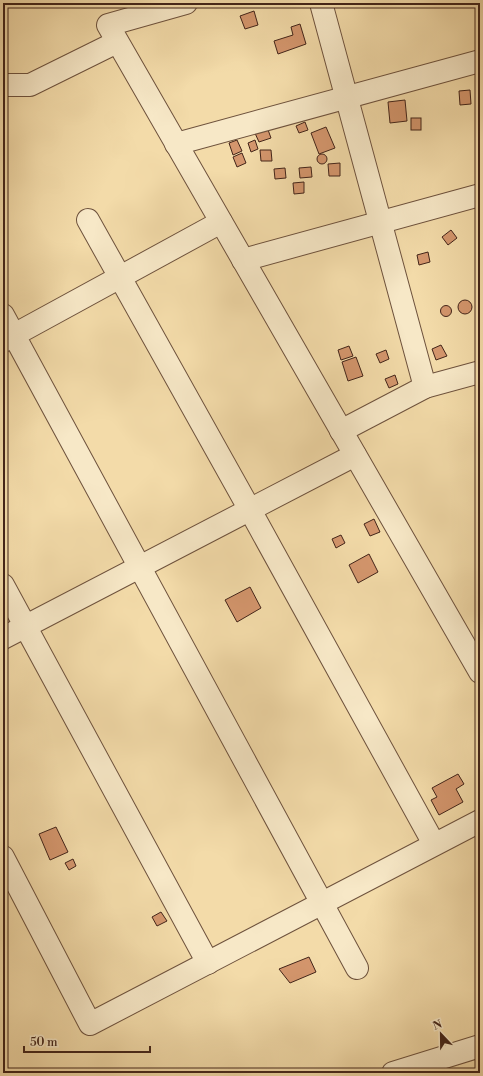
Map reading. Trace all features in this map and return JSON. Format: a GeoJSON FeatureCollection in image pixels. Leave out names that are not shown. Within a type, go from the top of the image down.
{"type":"FeatureCollection","features":[{"type":"Feature","properties":{"kind":"street"},"geometry":{"type":"LineString","coordinates":[[186,3],[108,25],[480,672]]}},
{"type":"Feature","properties":{"kind":"street"},"geometry":{"type":"LineString","coordinates":[[321,3],[425,387]]}},
{"type":"Feature","properties":{"kind":"street"},"geometry":{"type":"LineString","coordinates":[[3,85],[30,85],[117,42]]}},
{"type":"Feature","properties":{"kind":"street"},"geometry":{"type":"LineString","coordinates":[[176,144],[480,61]]}},
{"type":"Feature","properties":{"kind":"street"},"geometry":{"type":"LineString","coordinates":[[243,260],[480,195]]}},
{"type":"Feature","properties":{"kind":"street"},"geometry":{"type":"LineString","coordinates":[[88,220],[434,844]]}},
{"type":"Feature","properties":{"kind":"street"},"geometry":{"type":"LineString","coordinates":[[8,338],[221,222]]}},
{"type":"Feature","properties":{"kind":"street"},"geometry":{"type":"LineString","coordinates":[[3,315],[8,338],[140,567],[357,968]]}},
{"type":"Feature","properties":{"kind":"street"},"geometry":{"type":"LineString","coordinates":[[341,431],[425,387],[480,372]]}},
{"type":"Feature","properties":{"kind":"street"},"geometry":{"type":"LineString","coordinates":[[3,638],[355,455]]}},
{"type":"Feature","properties":{"kind":"street"},"geometry":{"type":"LineString","coordinates":[[3,585],[208,963]]}},
{"type":"Feature","properties":{"kind":"street"},"geometry":{"type":"LineString","coordinates":[[3,857],[90,1024],[480,821]]}},
{"type":"Feature","properties":{"kind":"street"},"geometry":{"type":"LineString","coordinates":[[392,1073],[480,1046]]}},
{"type":"Feature","properties":{"kind":"building"},"geometry":{"type":"Polygon","coordinates":[[[409,3],[421,3],[421,4],[410,7],[409,3]]]}},
{"type":"Feature","properties":{"kind":"building"},"geometry":{"type":"Polygon","coordinates":[[[254,11],[258,25],[245,29],[240,16],[254,11]]]}},
{"type":"Feature","properties":{"kind":"building"},"geometry":{"type":"Polygon","coordinates":[[[300,24],[306,44],[278,54],[274,41],[293,35],[291,27],[300,24]]]}},
{"type":"Feature","properties":{"kind":"building"},"geometry":{"type":"Polygon","coordinates":[[[470,90],[471,104],[460,105],[459,91],[470,90]]]}},
{"type":"Feature","properties":{"kind":"building"},"geometry":{"type":"Polygon","coordinates":[[[405,100],[407,121],[390,123],[388,102],[405,100]]]}},
{"type":"Feature","properties":{"kind":"building"},"geometry":{"type":"Polygon","coordinates":[[[411,118],[421,118],[421,130],[411,130],[411,118]]]}},
{"type":"Feature","properties":{"kind":"building"},"geometry":{"type":"Polygon","coordinates":[[[305,122],[308,130],[299,133],[296,126],[305,122]]]}},
{"type":"Feature","properties":{"kind":"building"},"geometry":{"type":"Polygon","coordinates":[[[267,127],[271,138],[259,142],[254,131],[267,127]]]}},
{"type":"Feature","properties":{"kind":"building"},"geometry":{"type":"Polygon","coordinates":[[[326,127],[335,148],[319,154],[311,133],[326,127]]]}},
{"type":"Feature","properties":{"kind":"building"},"geometry":{"type":"Polygon","coordinates":[[[237,140],[242,151],[233,155],[229,143],[237,140]]]}},
{"type":"Feature","properties":{"kind":"building"},"geometry":{"type":"Polygon","coordinates":[[[255,140],[258,149],[251,152],[248,143],[255,140]]]}},
{"type":"Feature","properties":{"kind":"building"},"geometry":{"type":"Polygon","coordinates":[[[260,150],[271,150],[272,161],[261,161],[260,150]]]}},
{"type":"Feature","properties":{"kind":"building"},"geometry":{"type":"Polygon","coordinates":[[[242,153],[246,163],[237,167],[233,157],[242,153]]]}},
{"type":"Feature","properties":{"kind":"building"},"geometry":{"type":"Polygon","coordinates":[[[320,154],[324,154],[326,155],[326,163],[320,164],[317,161],[317,157],[320,154]]]}},
{"type":"Feature","properties":{"kind":"building"},"geometry":{"type":"Polygon","coordinates":[[[340,163],[340,176],[329,176],[328,164],[340,163]]]}},
{"type":"Feature","properties":{"kind":"building"},"geometry":{"type":"Polygon","coordinates":[[[311,167],[312,177],[300,178],[299,168],[311,167]]]}},
{"type":"Feature","properties":{"kind":"building"},"geometry":{"type":"Polygon","coordinates":[[[285,168],[286,178],[275,179],[274,169],[285,168]]]}},
{"type":"Feature","properties":{"kind":"building"},"geometry":{"type":"Polygon","coordinates":[[[304,182],[304,193],[294,194],[293,183],[304,182]]]}},
{"type":"Feature","properties":{"kind":"building"},"geometry":{"type":"Polygon","coordinates":[[[451,230],[457,238],[448,245],[442,237],[451,230]]]}},
{"type":"Feature","properties":{"kind":"building"},"geometry":{"type":"Polygon","coordinates":[[[428,252],[430,262],[419,265],[417,255],[428,252]]]}},
{"type":"Feature","properties":{"kind":"building"},"geometry":{"type":"Polygon","coordinates":[[[465,300],[470,302],[472,307],[470,312],[465,314],[460,312],[458,307],[460,302],[465,300]]]}},
{"type":"Feature","properties":{"kind":"building"},"geometry":{"type":"Polygon","coordinates":[[[444,306],[448,306],[450,307],[450,315],[444,316],[441,313],[441,309],[444,306]]]}},
{"type":"Feature","properties":{"kind":"building"},"geometry":{"type":"Polygon","coordinates":[[[441,345],[447,356],[436,360],[432,349],[441,345]]]}},
{"type":"Feature","properties":{"kind":"building"},"geometry":{"type":"Polygon","coordinates":[[[349,346],[353,356],[341,360],[338,350],[349,346]]]}},
{"type":"Feature","properties":{"kind":"building"},"geometry":{"type":"Polygon","coordinates":[[[386,350],[389,359],[380,363],[376,354],[386,350]]]}},
{"type":"Feature","properties":{"kind":"building"},"geometry":{"type":"Polygon","coordinates":[[[356,357],[363,376],[348,381],[342,362],[356,357]]]}},
{"type":"Feature","properties":{"kind":"building"},"geometry":{"type":"Polygon","coordinates":[[[395,375],[398,384],[389,388],[385,379],[395,375]]]}},
{"type":"Feature","properties":{"kind":"building"},"geometry":{"type":"Polygon","coordinates":[[[374,519],[380,532],[370,536],[364,524],[374,519]]]}},
{"type":"Feature","properties":{"kind":"building"},"geometry":{"type":"Polygon","coordinates":[[[341,535],[345,543],[336,548],[332,539],[341,535]]]}},
{"type":"Feature","properties":{"kind":"building"},"geometry":{"type":"Polygon","coordinates":[[[369,554],[378,572],[358,583],[349,565],[369,554]]]}},
{"type":"Feature","properties":{"kind":"building"},"geometry":{"type":"Polygon","coordinates":[[[250,587],[261,608],[237,622],[225,600],[250,587]]]}},
{"type":"Feature","properties":{"kind":"building"},"geometry":{"type":"Polygon","coordinates":[[[458,774],[464,784],[456,789],[463,802],[439,815],[431,800],[437,797],[432,788],[458,774]]]}},
{"type":"Feature","properties":{"kind":"building"},"geometry":{"type":"Polygon","coordinates":[[[56,827],[68,852],[50,860],[39,834],[56,827]]]}},
{"type":"Feature","properties":{"kind":"building"},"geometry":{"type":"Polygon","coordinates":[[[73,859],[76,866],[69,870],[65,863],[73,859]]]}},
{"type":"Feature","properties":{"kind":"building"},"geometry":{"type":"Polygon","coordinates":[[[161,912],[167,921],[157,926],[152,917],[161,912]]]}},
{"type":"Feature","properties":{"kind":"building"},"geometry":{"type":"Polygon","coordinates":[[[309,957],[316,972],[290,983],[279,969],[309,957]]]}}]}
